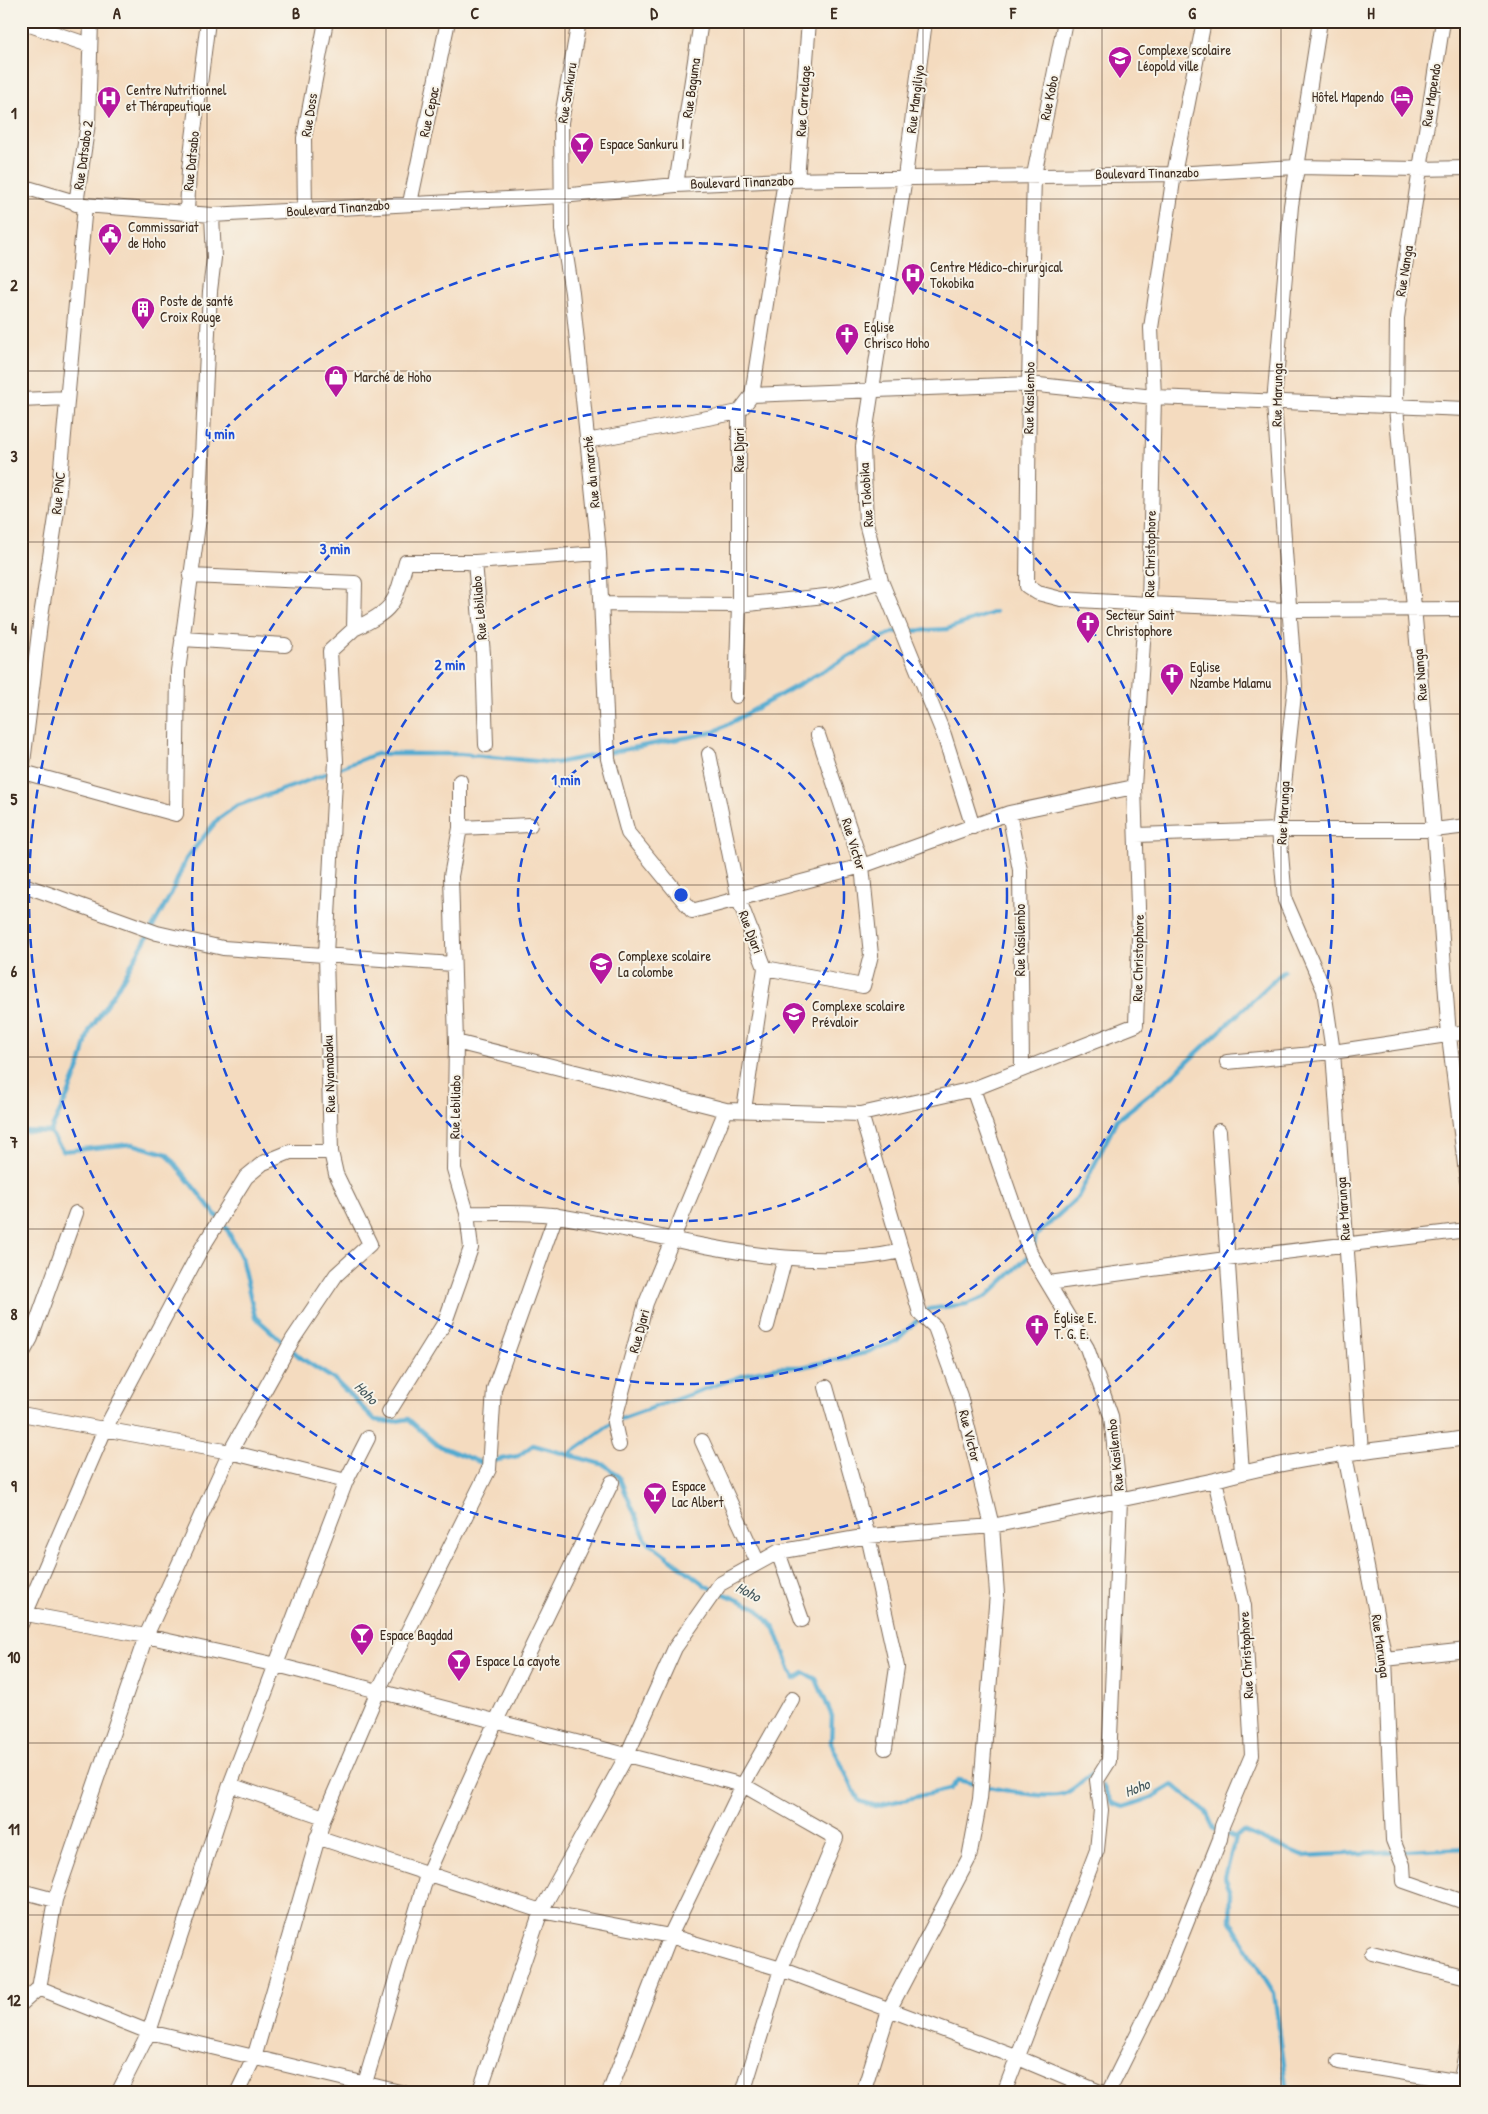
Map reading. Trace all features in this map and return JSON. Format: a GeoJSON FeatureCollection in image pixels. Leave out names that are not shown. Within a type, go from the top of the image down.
{"type":"FeatureCollection","features":[{"type":"Feature","properties":{"kind":"street","name":"Rue Datsabo 2"},"geometry":{"type":"LineString","coordinates":[[81,205],[88,123],[91,21]]}},
{"type":"Feature","properties":{"kind":"street","name":"Rue Datsabo"},"geometry":{"type":"LineString","coordinates":[[187,212],[189,170],[208,21]]}},
{"type":"Feature","properties":{"kind":"street","name":"Rue Doss"},"geometry":{"type":"LineString","coordinates":[[305,211],[304,138],[326,21]]}},
{"type":"Feature","properties":{"kind":"street","name":"Rue Cepac"},"geometry":{"type":"LineString","coordinates":[[410,202],[448,21]]}},
{"type":"Feature","properties":{"kind":"street","name":"Rue Sankuru"},"geometry":{"type":"LineString","coordinates":[[561,196],[561,122],[579,21]]}},
{"type":"Feature","properties":{"kind":"street","name":"Rue Baguma"},"geometry":{"type":"LineString","coordinates":[[676,185],[701,21]]}},
{"type":"Feature","properties":{"kind":"street","name":"Rue Carrelage"},"geometry":{"type":"LineString","coordinates":[[791,180],[809,21]]}},
{"type":"Feature","properties":{"kind":"street","name":"Rue Mangiliyo"},"geometry":{"type":"LineString","coordinates":[[905,177],[925,21]]}},
{"type":"Feature","properties":{"kind":"street","name":"Rue Kobo"},"geometry":{"type":"LineString","coordinates":[[1034,174],[1065,21]]}},
{"type":"Feature","properties":{"kind":"street","name":"Rue Christophore"},"geometry":{"type":"LineString","coordinates":[[1022,1068],[1136,1025],[1137,835],[1134,787],[1143,642],[1149,604],[1154,397],[1151,328],[1174,174],[1204,21]]}},
{"type":"Feature","properties":{"kind":"street","name":"Rue Marunga"},"geometry":{"type":"LineString","coordinates":[[1320,21],[1296,167],[1274,403],[1295,686],[1279,830],[1285,900],[1324,990],[1333,1052],[1361,1452]]}},
{"type":"Feature","properties":{"kind":"street","name":"Rue Mapendo"},"geometry":{"type":"LineString","coordinates":[[1419,169],[1443,21]]}},
{"type":"Feature","properties":{"kind":"street"},"geometry":{"type":"LineString","coordinates":[[21,22],[89,45]]}},
{"type":"Feature","properties":{"kind":"street","name":"Boulevard Tinanzabo"},"geometry":{"type":"LineString","coordinates":[[21,186],[81,205],[212,215],[305,211],[410,202],[561,196],[676,185],[791,180],[1034,174],[1174,174],[1296,167],[1467,168]]}},
{"type":"Feature","properties":{"kind":"street","name":"Rue Nanga"},"geometry":{"type":"LineString","coordinates":[[1419,169],[1397,318],[1396,407],[1434,830],[1449,1036],[1467,1181]]}},
{"type":"Feature","properties":{"kind":"street","name":"Rue Kasilembo"},"geometry":{"type":"LineString","coordinates":[[1034,174],[1027,586],[1038,593],[1061,599],[1149,604]]}},
{"type":"Feature","properties":{"kind":"street","name":"Rue Tokobika"},"geometry":{"type":"LineString","coordinates":[[905,177],[863,447],[866,523],[881,581],[944,735],[973,827]]}},
{"type":"Feature","properties":{"kind":"street","name":"Rue Djari"},"geometry":{"type":"LineString","coordinates":[[736,696],[739,605],[740,412],[752,395],[791,180]]}},
{"type":"Feature","properties":{"kind":"street","name":"Rue du marché"},"geometry":{"type":"LineString","coordinates":[[561,196],[562,230],[572,293],[600,553],[607,754],[628,833],[692,911],[738,900]]}},
{"type":"Feature","properties":{"kind":"street","name":"Rue PNC"},"geometry":{"type":"LineString","coordinates":[[22,776],[41,616],[57,511],[81,205]]}},
{"type":"Feature","properties":{"kind":"street"},"geometry":{"type":"LineString","coordinates":[[22,776],[176,814],[178,671],[199,518],[210,291],[214,258],[212,215]]}},
{"type":"Feature","properties":{"kind":"street"},"geometry":{"type":"LineString","coordinates":[[752,395],[1029,384],[1154,397],[1467,409]]}},
{"type":"Feature","properties":{"kind":"street"},"geometry":{"type":"LineString","coordinates":[[21,400],[67,398]]}},
{"type":"Feature","properties":{"kind":"street"},"geometry":{"type":"LineString","coordinates":[[587,441],[740,412]]}},
{"type":"Feature","properties":{"kind":"street"},"geometry":{"type":"LineString","coordinates":[[190,576],[355,583],[354,629],[380,617],[396,598],[406,562],[475,562],[600,553]]}},
{"type":"Feature","properties":{"kind":"street","name":"Rue Lebiliabo"},"geometry":{"type":"LineString","coordinates":[[475,562],[483,654],[486,745]]}},
{"type":"Feature","properties":{"kind":"street"},"geometry":{"type":"LineString","coordinates":[[602,604],[739,605],[835,595],[881,581]]}},
{"type":"Feature","properties":{"kind":"street"},"geometry":{"type":"LineString","coordinates":[[1149,604],[1289,610],[1467,609]]}},
{"type":"Feature","properties":{"kind":"street","name":"Rue Nyamabaku"},"geometry":{"type":"LineString","coordinates":[[230,1452],[290,1343],[336,1275],[370,1244],[336,1174],[331,1152],[326,955],[336,767],[330,651],[354,629]]}},
{"type":"Feature","properties":{"kind":"street"},"geometry":{"type":"LineString","coordinates":[[182,638],[285,645]]}},
{"type":"Feature","properties":{"kind":"street","name":"Rue Victor"},"geometry":{"type":"LineString","coordinates":[[765,968],[863,986],[871,955],[862,866],[818,735]]}},
{"type":"Feature","properties":{"kind":"street","name":"Rue Djari"},"geometry":{"type":"LineString","coordinates":[[709,754],[738,900],[765,968],[744,1110]]}},
{"type":"Feature","properties":{"kind":"street","name":"Rue Lebiliabo"},"geometry":{"type":"LineString","coordinates":[[389,1412],[445,1322],[471,1248],[467,1213],[454,1169],[456,1042],[451,876],[460,828],[460,781]]}},
{"type":"Feature","properties":{"kind":"street"},"geometry":{"type":"LineString","coordinates":[[738,900],[862,866],[1009,813],[1134,787]]}},
{"type":"Feature","properties":{"kind":"street","name":"Rue Kasilembo"},"geometry":{"type":"LineString","coordinates":[[1009,813],[1020,870],[1022,1068]]}},
{"type":"Feature","properties":{"kind":"street"},"geometry":{"type":"LineString","coordinates":[[460,828],[530,825]]}},
{"type":"Feature","properties":{"kind":"street"},"geometry":{"type":"LineString","coordinates":[[1137,835],[1279,830],[1434,830],[1467,826]]}},
{"type":"Feature","properties":{"kind":"street"},"geometry":{"type":"LineString","coordinates":[[21,884],[157,933],[223,948],[453,964]]}},
{"type":"Feature","properties":{"kind":"street"},"geometry":{"type":"LineString","coordinates":[[1227,1062],[1333,1052],[1467,1032]]}},
{"type":"Feature","properties":{"kind":"street"},"geometry":{"type":"LineString","coordinates":[[456,1042],[726,1110],[861,1114],[973,1088],[1022,1068]]}},
{"type":"Feature","properties":{"kind":"street","name":"Rue Kasilembo"},"geometry":{"type":"LineString","coordinates":[[973,1088],[1031,1255],[1087,1348],[1111,1416],[1120,1500],[1109,1761],[1096,1780],[1101,1810],[1097,1850],[1016,2057]]}},
{"type":"Feature","properties":{"kind":"street","name":"Rue Djari"},"geometry":{"type":"LineString","coordinates":[[618,1444],[614,1422],[646,1303],[726,1110]]}},
{"type":"Feature","properties":{"kind":"street","name":"Rue Victor"},"geometry":{"type":"LineString","coordinates":[[861,1114],[920,1313],[935,1327],[960,1396],[992,1526],[997,1594],[980,1799],[969,1858],[889,2010],[863,2093]]}},
{"type":"Feature","properties":{"kind":"street"},"geometry":{"type":"LineString","coordinates":[[1219,1131],[1226,1259],[1242,1473]]}},
{"type":"Feature","properties":{"kind":"street"},"geometry":{"type":"LineString","coordinates":[[331,1152],[290,1152],[263,1163],[246,1177],[219,1220],[105,1429],[22,1617],[146,1636],[277,1665],[743,1785],[836,1838],[781,1969],[743,2093]]}},
{"type":"Feature","properties":{"kind":"street"},"geometry":{"type":"LineString","coordinates":[[21,1356],[31,1338],[76,1212]]}},
{"type":"Feature","properties":{"kind":"street"},"geometry":{"type":"LineString","coordinates":[[467,1213],[556,1215],[673,1240],[785,1258],[873,1257],[902,1251]]}},
{"type":"Feature","properties":{"kind":"street"},"geometry":{"type":"LineString","coordinates":[[238,2093],[254,2058],[324,1817],[378,1691],[489,1469],[488,1455],[494,1389],[556,1215]]}},
{"type":"Feature","properties":{"kind":"street"},"geometry":{"type":"LineString","coordinates":[[1049,1283],[1226,1259],[1467,1230]]}},
{"type":"Feature","properties":{"kind":"street"},"geometry":{"type":"LineString","coordinates":[[767,1326],[785,1258]]}},
{"type":"Feature","properties":{"kind":"street"},"geometry":{"type":"LineString","coordinates":[[826,1387],[868,1536],[897,1667],[885,1748]]}},
{"type":"Feature","properties":{"kind":"street"},"geometry":{"type":"LineString","coordinates":[[21,1414],[230,1452],[346,1482]]}},
{"type":"Feature","properties":{"kind":"street"},"geometry":{"type":"LineString","coordinates":[[118,2093],[149,2032],[230,1785],[346,1482],[368,1438]]}},
{"type":"Feature","properties":{"kind":"street"},"geometry":{"type":"LineString","coordinates":[[479,2093],[541,1911],[627,1755],[676,1648],[720,1584],[778,1552],[868,1536],[992,1526],[1242,1473],[1361,1452],[1467,1438]]}},
{"type":"Feature","properties":{"kind":"street"},"geometry":{"type":"LineString","coordinates":[[702,1441],[758,1563]]}},
{"type":"Feature","properties":{"kind":"street"},"geometry":{"type":"LineString","coordinates":[[21,2004],[40,1988],[55,1900],[146,1636],[230,1452]]}},
{"type":"Feature","properties":{"kind":"street","name":"Rue Marunga"},"geometry":{"type":"LineString","coordinates":[[1345,1455],[1385,1659],[1393,1840],[1403,1865],[1404,1882],[1467,1903]]}},
{"type":"Feature","properties":{"kind":"street","name":"Rue Christophore"},"geometry":{"type":"LineString","coordinates":[[1108,2093],[1162,1984],[1252,1755],[1244,1606],[1215,1480]]}},
{"type":"Feature","properties":{"kind":"street"},"geometry":{"type":"LineString","coordinates":[[362,2088],[427,1875],[496,1721],[612,1482]]}},
{"type":"Feature","properties":{"kind":"street"},"geometry":{"type":"LineString","coordinates":[[778,1552],[802,1620]]}},
{"type":"Feature","properties":{"kind":"street"},"geometry":{"type":"LineString","coordinates":[[1385,1659],[1467,1650]]}},
{"type":"Feature","properties":{"kind":"street"},"geometry":{"type":"LineString","coordinates":[[609,2093],[670,1936],[743,1785],[792,1699]]}},
{"type":"Feature","properties":{"kind":"street"},"geometry":{"type":"LineString","coordinates":[[230,1785],[324,1817]]}},
{"type":"Feature","properties":{"kind":"street"},"geometry":{"type":"LineString","coordinates":[[317,1837],[427,1875],[541,1911],[670,1936],[781,1969],[1016,2057],[1102,2093]]}},
{"type":"Feature","properties":{"kind":"street"},"geometry":{"type":"LineString","coordinates":[[21,1891],[55,1900]]}},
{"type":"Feature","properties":{"kind":"street"},"geometry":{"type":"LineString","coordinates":[[1372,1953],[1467,1977]]}},
{"type":"Feature","properties":{"kind":"street"},"geometry":{"type":"LineString","coordinates":[[40,1988],[149,2032],[254,2058],[362,2088],[404,2093]]}},
{"type":"Feature","properties":{"kind":"street"},"geometry":{"type":"LineString","coordinates":[[1339,2062],[1462,2086],[1467,2049]]}},
{"type":"Feature","properties":{"kind":"street"},"geometry":{"type":"LineString","coordinates":[[1004,2093],[1016,2057]]}},
{"type":"Feature","properties":{"kind":"waterway"},"geometry":{"type":"LineString","coordinates":[[50,1132],[81,1062],[89,1031],[120,984],[147,937],[171,894],[186,859],[218,819],[236,806],[376,754],[461,754],[556,763],[714,732],[893,632],[947,629],[995,612]]}},
{"type":"Feature","properties":{"kind":"waterway"},"geometry":{"type":"LineString","coordinates":[[1033,1249],[1036,1236],[1078,1197],[1117,1120],[1171,1077],[1284,971]]}},
{"type":"Feature","properties":{"kind":"waterway","name":"Hoho"},"geometry":{"type":"LineString","coordinates":[[21,1131],[50,1132]]}},
{"type":"Feature","properties":{"kind":"waterway","name":"Hoho"},"geometry":{"type":"LineString","coordinates":[[50,1132],[63,1151],[132,1144],[167,1154],[227,1229],[241,1257],[255,1317],[301,1358],[335,1380],[375,1420],[391,1422],[408,1419],[437,1445],[482,1463],[518,1456],[533,1445],[605,1465],[619,1477],[646,1540],[706,1586],[757,1608],[775,1629],[794,1679],[804,1673],[816,1679],[832,1716],[831,1743],[859,1801],[876,1806],[950,1789],[958,1780],[1013,1792],[1057,1795],[1066,1793],[1076,1787],[1091,1774],[1096,1776]]}},
{"type":"Feature","properties":{"kind":"waterway"},"geometry":{"type":"LineString","coordinates":[[618,1420],[750,1373],[778,1367],[802,1367],[865,1353],[896,1341],[929,1309],[967,1304],[987,1296],[1029,1256]]}},
{"type":"Feature","properties":{"kind":"waterway"},"geometry":{"type":"LineString","coordinates":[[568,1455],[611,1424]]}},
{"type":"Feature","properties":{"kind":"waterway","name":"Hoho"},"geometry":{"type":"LineString","coordinates":[[1103,1786],[1112,1803],[1123,1807],[1151,1798],[1173,1785],[1206,1812],[1214,1829],[1235,1838]]}},
{"type":"Feature","properties":{"kind":"waterway"},"geometry":{"type":"LineString","coordinates":[[1235,1838],[1243,1831],[1302,1856],[1467,1848]]}},
{"type":"Feature","properties":{"kind":"waterway","name":"Hoho"},"geometry":{"type":"LineString","coordinates":[[1235,1838],[1225,1878],[1231,1893],[1230,1921],[1274,1993],[1288,2093]]}},
{"type":"Feature","properties":{"kind":"place","name":"Complexe scolaire Léopold ville"},"geometry":{"type":"Point","coordinates":[1120,79]}},
{"type":"Feature","properties":{"kind":"place","name":"Hôtel Mapendo"},"geometry":{"type":"Point","coordinates":[1402,118]}},
{"type":"Feature","properties":{"kind":"place","name":"Centre Nutritionnel et Thérapeutique"},"geometry":{"type":"Point","coordinates":[109,119]}},
{"type":"Feature","properties":{"kind":"place","name":"Espace Sankuru I"},"geometry":{"type":"Point","coordinates":[582,165]}},
{"type":"Feature","properties":{"kind":"place","name":"Commissariat de Hoho"},"geometry":{"type":"Point","coordinates":[110,256]}},
{"type":"Feature","properties":{"kind":"place","name":"Centre Médico-chirurgical Tokobika"},"geometry":{"type":"Point","coordinates":[913,296]}},
{"type":"Feature","properties":{"kind":"place","name":"Poste de santé Croix Rouge"},"geometry":{"type":"Point","coordinates":[143,330]}},
{"type":"Feature","properties":{"kind":"place","name":"Eglise Chrisco Hoho"},"geometry":{"type":"Point","coordinates":[847,356]}},
{"type":"Feature","properties":{"kind":"place","name":"Marché de Hoho"},"geometry":{"type":"Point","coordinates":[336,398]}},
{"type":"Feature","properties":{"kind":"place","name":"Secteur Saint Christophore"},"geometry":{"type":"Point","coordinates":[1088,644]}},
{"type":"Feature","properties":{"kind":"place","name":"Eglise Nzambe Malamu"},"geometry":{"type":"Point","coordinates":[1172,696]}},
{"type":"Feature","properties":{"kind":"place","name":"Complexe scolaire La colombe"},"geometry":{"type":"Point","coordinates":[601,985]}},
{"type":"Feature","properties":{"kind":"place","name":"Complexe scolaire Prévaloir"},"geometry":{"type":"Point","coordinates":[794,1035]}},
{"type":"Feature","properties":{"kind":"place","name":"Église E. T. G. E."},"geometry":{"type":"Point","coordinates":[1037,1347]}},
{"type":"Feature","properties":{"kind":"place","name":"Espace Lac Albert"},"geometry":{"type":"Point","coordinates":[655,1515]}},
{"type":"Feature","properties":{"kind":"place","name":"Espace Bagdad"},"geometry":{"type":"Point","coordinates":[362,1656]}},
{"type":"Feature","properties":{"kind":"place","name":"Espace La cayote"},"geometry":{"type":"Point","coordinates":[459,1682]}}]}
